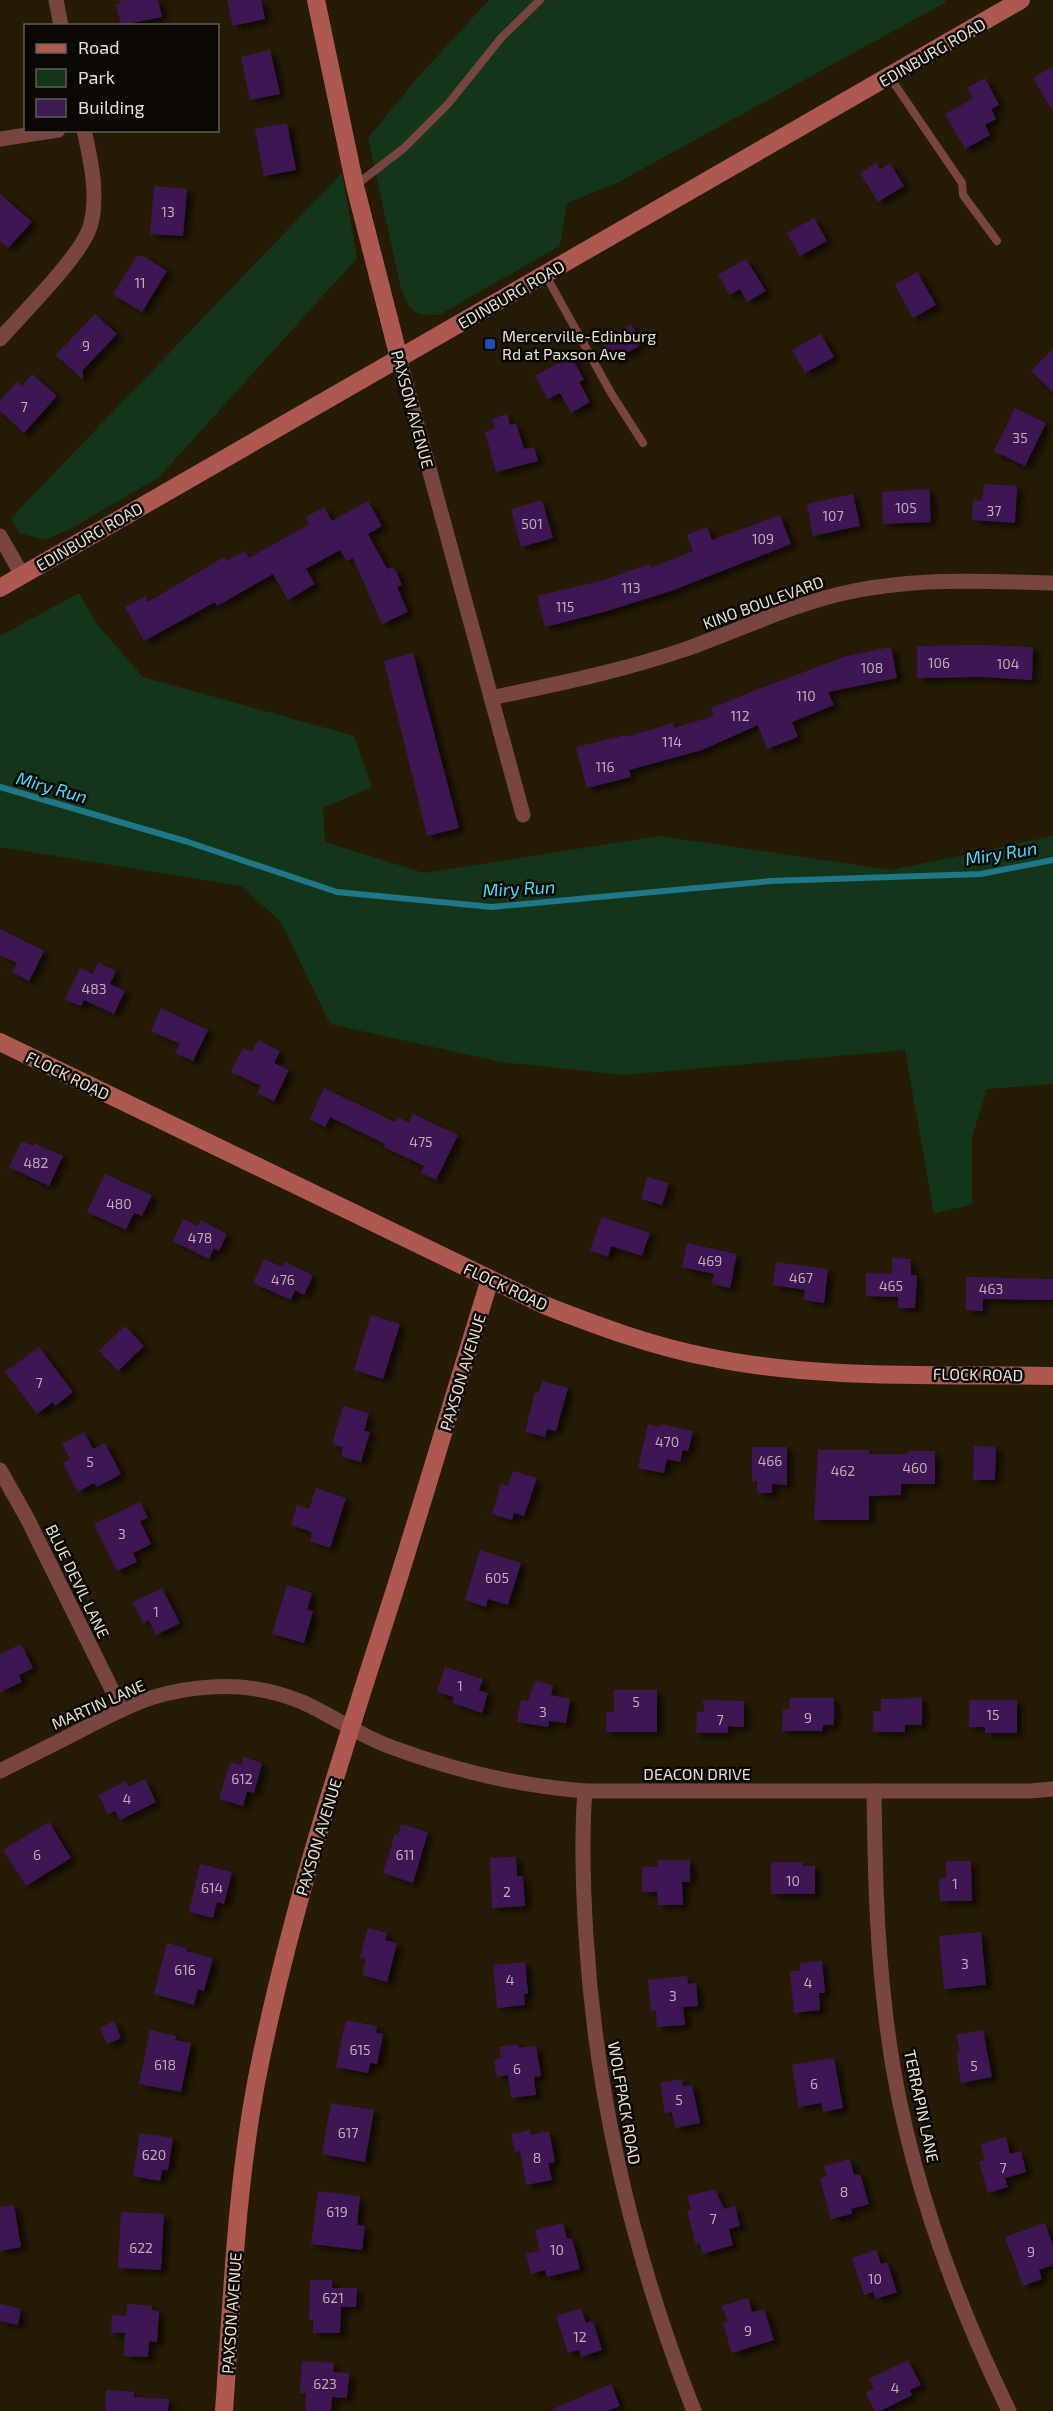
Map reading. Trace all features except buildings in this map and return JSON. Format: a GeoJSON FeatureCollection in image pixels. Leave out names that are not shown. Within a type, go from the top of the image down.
{"type":"FeatureCollection","features":[{"type":"Feature","properties":{"kind":"main road","name":"PAXSON AVENUE"},"geometry":{"type":"LineString","coordinates":[[316,0],[355,186],[399,358]]}},
{"type":"Feature","properties":{"kind":"main road","name":"EDINBURG ROAD"},"geometry":{"type":"LineString","coordinates":[[0,588],[1021,0]]}},
{"type":"Feature","properties":{"kind":"main road","name":"FLOCK ROAD"},"geometry":{"type":"LineString","coordinates":[[0,1042],[544,1305],[606,1330],[709,1358],[762,1366],[828,1372],[1053,1376]]}},
{"type":"Feature","properties":{"kind":"main road","name":"PAXSON AVENUE"},"geometry":{"type":"LineString","coordinates":[[224,2411],[242,2189],[256,2082],[273,2000],[294,1919],[351,1727],[416,1526],[490,1279]]}},
{"type":"Feature","properties":{"kind":"street"},"geometry":{"type":"LineString","coordinates":[[56,0],[61,24]]}},
{"type":"Feature","properties":{"kind":"street"},"geometry":{"type":"LineString","coordinates":[[0,139],[45,132]]}},
{"type":"Feature","properties":{"kind":"street"},"geometry":{"type":"LineString","coordinates":[[0,339],[73,257],[90,228],[94,203],[84,132]]}},
{"type":"Feature","properties":{"kind":"street","name":"PAXSON AVENUE"},"geometry":{"type":"LineString","coordinates":[[399,358],[523,815]]}},
{"type":"Feature","properties":{"kind":"street"},"geometry":{"type":"LineString","coordinates":[[0,536],[22,576]]}},
{"type":"Feature","properties":{"kind":"street","name":"KINO BOULEVARD"},"geometry":{"type":"LineString","coordinates":[[491,698],[634,666],[786,609],[841,593],[898,584],[955,580],[1053,583]]}},
{"type":"Feature","properties":{"kind":"street","name":"BLUE DEVIL LANE"},"geometry":{"type":"LineString","coordinates":[[0,1470],[27,1518],[122,1710]]}},
{"type":"Feature","properties":{"kind":"street","name":"MARTIN LANE"},"geometry":{"type":"LineString","coordinates":[[0,1771],[122,1710],[167,1693],[201,1688],[235,1686],[269,1690],[302,1702],[351,1727]]}},
{"type":"Feature","properties":{"kind":"street","name":"DEACON DRIVE"},"geometry":{"type":"LineString","coordinates":[[351,1727],[390,1747],[500,1779],[549,1788],[585,1791],[1053,1789]]}},
{"type":"Feature","properties":{"kind":"street","name":"WOLFPACK ROAD"},"geometry":{"type":"LineString","coordinates":[[585,1791],[584,1895],[588,1974],[597,2052],[610,2129],[647,2282],[693,2411]]}},
{"type":"Feature","properties":{"kind":"street","name":"TERRAPIN LANE"},"geometry":{"type":"LineString","coordinates":[[874,1791],[877,1918],[884,2002],[910,2149],[934,2230],[962,2310],[1009,2411]]}},
{"type":"Feature","properties":{"kind":"lane"},"geometry":{"type":"LineString","coordinates":[[355,186],[404,148],[433,118],[501,38],[540,0]]}},
{"type":"Feature","properties":{"kind":"lane"},"geometry":{"type":"LineString","coordinates":[[890,76],[962,183],[963,195],[997,241]]}},
{"type":"Feature","properties":{"kind":"lane"},"geometry":{"type":"LineString","coordinates":[[545,274],[611,393],[643,443]]}},
{"type":"Feature","properties":{"kind":"green space"},"geometry":{"type":"Polygon","coordinates":[[[489,0],[945,0],[946,2],[615,184],[567,203],[560,246],[439,315],[424,315],[410,308],[401,289],[368,138],[419,76],[489,0]]]}},
{"type":"Feature","properties":{"kind":"green space"},"geometry":{"type":"Polygon","coordinates":[[[342,173],[357,258],[159,477],[74,527],[45,540],[19,533],[11,518],[342,173]]]}},
{"type":"Feature","properties":{"kind":"green space"},"geometry":{"type":"Polygon","coordinates":[[[79,593],[96,623],[143,677],[354,736],[372,787],[323,808],[325,842],[424,873],[659,836],[892,870],[1053,836],[1053,1084],[987,1089],[972,1137],[972,1204],[934,1214],[905,1050],[624,1075],[501,1062],[330,1024],[281,922],[241,886],[0,847],[0,636],[79,593]]]}},
{"type":"Feature","properties":{"kind":"waterway","name":"Miry Run"},"geometry":{"type":"LineString","coordinates":[[0,787],[185,841],[337,892],[492,907],[771,881],[981,874],[1053,860]]}},
{"type":"Feature","properties":{"kind":"place","name":"Mercerville-Edinburg Rd at Paxson Ave"},"geometry":{"type":"Point","coordinates":[490,344]}}]}
